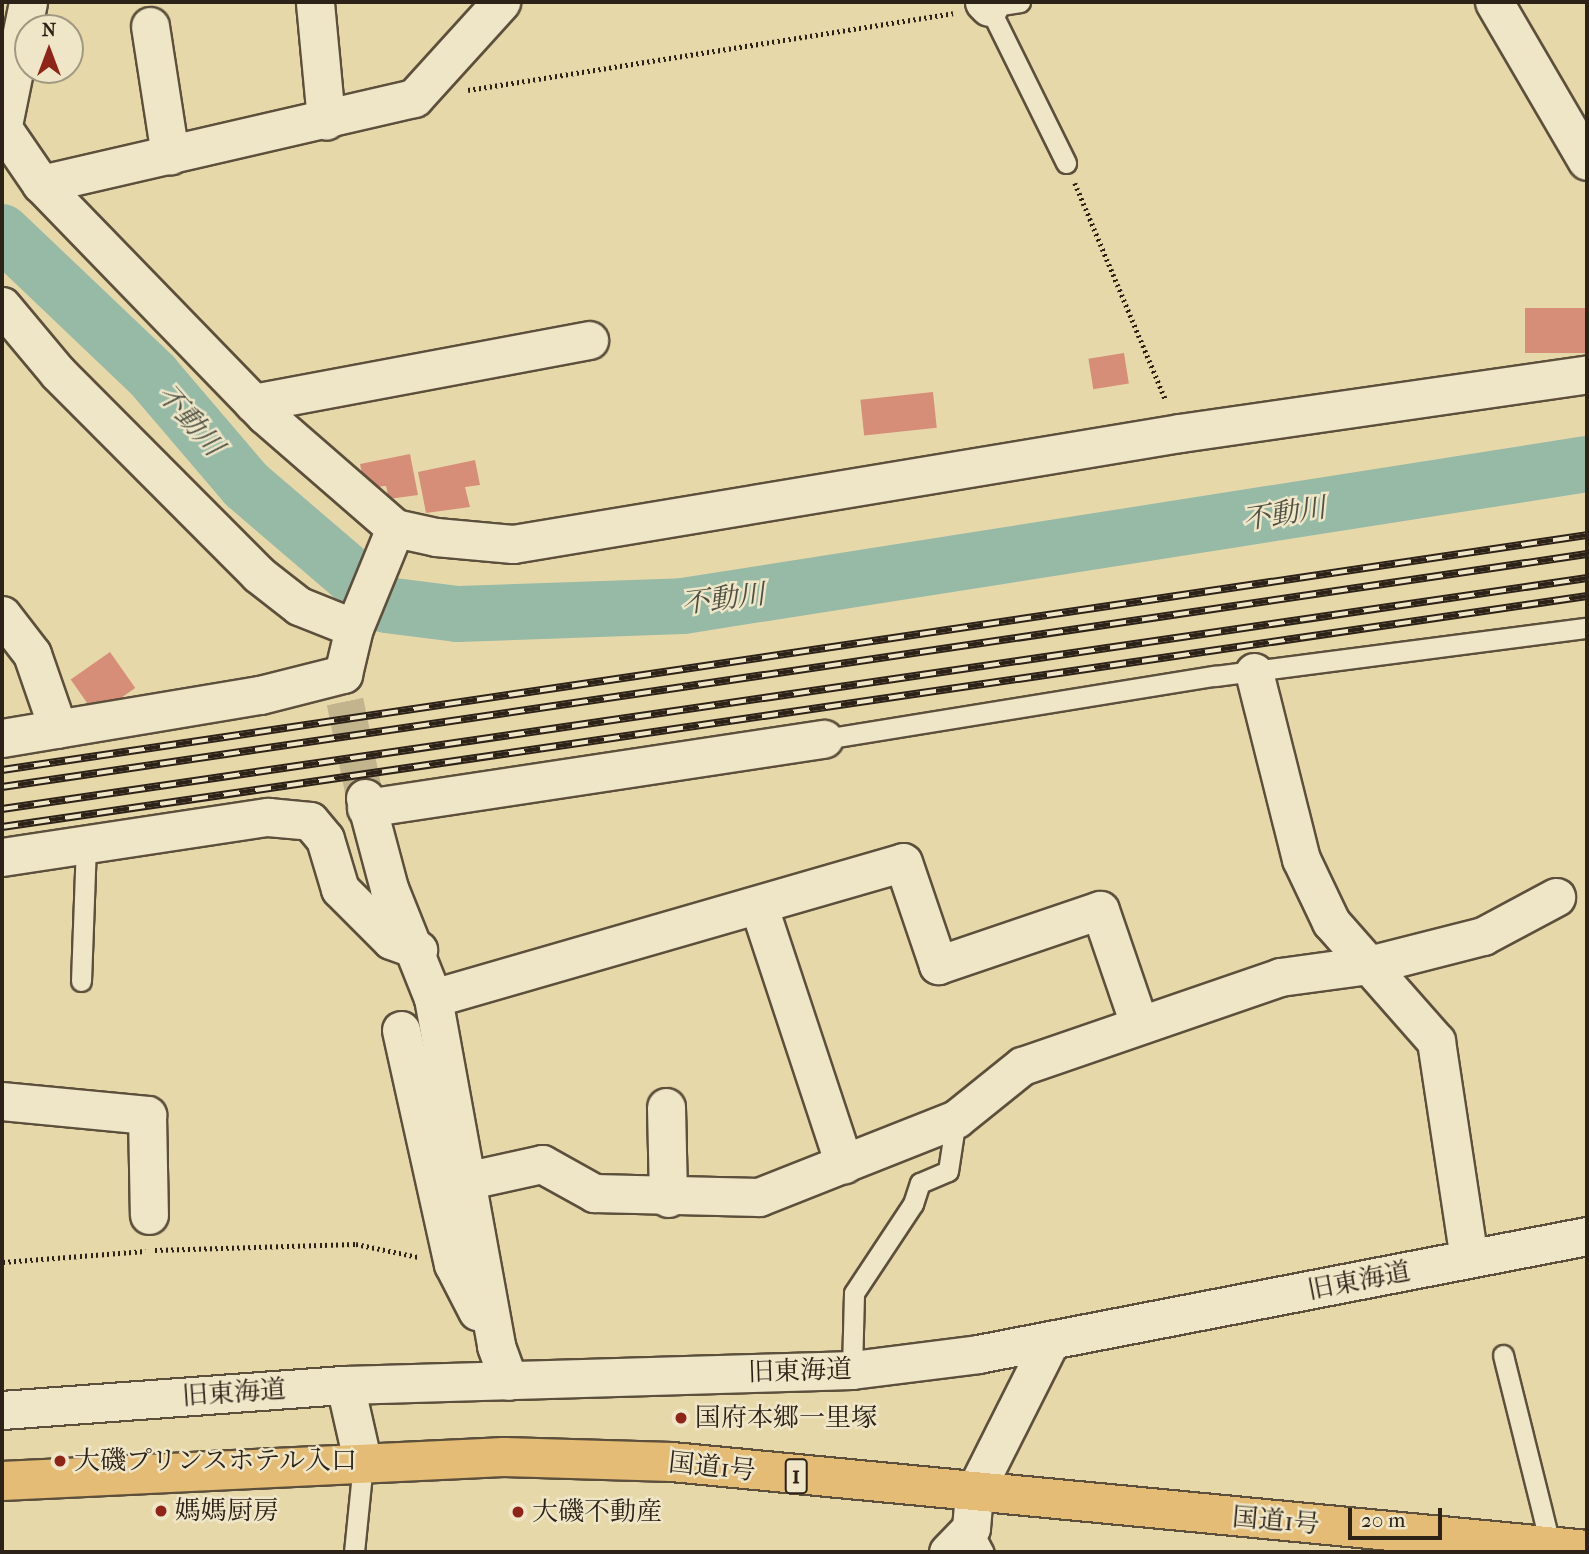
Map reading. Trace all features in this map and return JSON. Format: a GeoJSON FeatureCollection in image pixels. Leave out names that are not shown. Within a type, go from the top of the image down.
{"type":"FeatureCollection","features":[{"type":"Feature","properties":{"kind":"highway","name":"国道1号"},"geometry":{"type":"LineString","coordinates":[[2,1481],[504,1457],[673,1462],[969,1531],[1564,1550]]}},
{"type":"Feature","properties":{"kind":"street"},"geometry":{"type":"LineString","coordinates":[[28,2],[2,129],[41,184],[253,403],[395,528],[513,544],[1180,433],[1587,374]]}},
{"type":"Feature","properties":{"kind":"street"},"geometry":{"type":"LineString","coordinates":[[41,184],[414,98],[501,2]]}},
{"type":"Feature","properties":{"kind":"street"},"geometry":{"type":"LineString","coordinates":[[1494,2],[1587,161]]}},
{"type":"Feature","properties":{"kind":"street"},"geometry":{"type":"LineString","coordinates":[[315,3],[326,120]]}},
{"type":"Feature","properties":{"kind":"street"},"geometry":{"type":"LineString","coordinates":[[149,26],[170,155]]}},
{"type":"Feature","properties":{"kind":"street"},"geometry":{"type":"LineString","coordinates":[[2,306],[58,373],[258,574],[299,606],[354,628]]}},
{"type":"Feature","properties":{"kind":"street"},"geometry":{"type":"LineString","coordinates":[[253,403],[589,340]]}},
{"type":"Feature","properties":{"kind":"street"},"geometry":{"type":"LineString","coordinates":[[2,738],[344,687],[354,628],[395,528]]}},
{"type":"Feature","properties":{"kind":"street"},"geometry":{"type":"LineString","coordinates":[[2,615],[32,654],[58,729]]}},
{"type":"Feature","properties":{"kind":"street"},"geometry":{"type":"LineString","coordinates":[[1254,672],[1301,859],[1331,922],[1436,1041],[1469,1259]]}},
{"type":"Feature","properties":{"kind":"street"},"geometry":{"type":"LineString","coordinates":[[496,1346],[433,999],[418,950],[389,888],[365,803],[824,739]]}},
{"type":"Feature","properties":{"kind":"street"},"geometry":{"type":"LineString","coordinates":[[2,857],[268,817],[310,821],[325,839],[340,889],[391,940],[418,950]]}},
{"type":"Feature","properties":{"kind":"street"},"geometry":{"type":"LineString","coordinates":[[433,999],[903,862],[938,965],[1100,910],[1139,1024]]}},
{"type":"Feature","properties":{"kind":"street"},"geometry":{"type":"LineString","coordinates":[[465,1181],[542,1164],[594,1193],[668,1198],[759,1198],[956,1119],[1022,1066],[1280,977],[1369,965],[1483,936],[1556,897]]}},
{"type":"Feature","properties":{"kind":"street"},"geometry":{"type":"LineString","coordinates":[[759,906],[844,1164]]}},
{"type":"Feature","properties":{"kind":"street"},"geometry":{"type":"LineString","coordinates":[[401,1030],[453,1264],[496,1346],[509,1381]]}},
{"type":"Feature","properties":{"kind":"street"},"geometry":{"type":"LineString","coordinates":[[2,1101],[147,1115],[149,1215]]}},
{"type":"Feature","properties":{"kind":"street"},"geometry":{"type":"LineString","coordinates":[[667,1107],[668,1198]]}},
{"type":"Feature","properties":{"kind":"street","name":"旧東海道"},"geometry":{"type":"LineString","coordinates":[[2,1410],[345,1385],[852,1370],[1051,1340],[1587,1236]]}},
{"type":"Feature","properties":{"kind":"street"},"geometry":{"type":"LineString","coordinates":[[969,1531],[1051,1340]]}},
{"type":"Feature","properties":{"kind":"street"},"geometry":{"type":"LineString","coordinates":[[345,1385],[363,1464]]}},
{"type":"Feature","properties":{"kind":"lane"},"geometry":{"type":"LineString","coordinates":[[998,4],[1066,163]]}},
{"type":"Feature","properties":{"kind":"lane"},"geometry":{"type":"LineString","coordinates":[[824,739],[1254,672],[1587,628]]}},
{"type":"Feature","properties":{"kind":"lane"},"geometry":{"type":"LineString","coordinates":[[80,981],[86,844]]}},
{"type":"Feature","properties":{"kind":"lane"},"geometry":{"type":"LineString","coordinates":[[852,1370],[854,1293],[913,1204],[920,1183],[948,1171],[956,1119]]}},
{"type":"Feature","properties":{"kind":"lane"},"geometry":{"type":"LineString","coordinates":[[1503,1355],[1564,1550]]}},
{"type":"Feature","properties":{"kind":"lane"},"geometry":{"type":"LineString","coordinates":[[354,1552],[363,1464]]}},
{"type":"Feature","properties":{"kind":"path"},"geometry":{"type":"LineString","coordinates":[[414,98],[998,4]]}},
{"type":"Feature","properties":{"kind":"path"},"geometry":{"type":"LineString","coordinates":[[1066,163],[1180,433]]}},
{"type":"Feature","properties":{"kind":"path"},"geometry":{"type":"LineString","coordinates":[[3,1262],[221,1245],[356,1244],[453,1264]]}},
{"type":"Feature","properties":{"kind":"building"},"geometry":{"type":"Polygon","coordinates":[[[1525,308],[1587,308],[1587,353],[1525,353],[1525,308]]]}},
{"type":"Feature","properties":{"kind":"building"},"geometry":{"type":"Polygon","coordinates":[[[1124,353],[1129,384],[1093,389],[1088,359],[1124,353]]]}},
{"type":"Feature","properties":{"kind":"building"},"geometry":{"type":"Polygon","coordinates":[[[933,392],[937,428],[864,435],[860,400],[933,392]]]}},
{"type":"Feature","properties":{"kind":"building"},"geometry":{"type":"Polygon","coordinates":[[[410,454],[418,495],[389,499],[386,486],[365,488],[360,464],[410,454]]]}},
{"type":"Feature","properties":{"kind":"building"},"geometry":{"type":"Polygon","coordinates":[[[475,460],[480,485],[465,487],[470,507],[426,513],[418,472],[475,460]]]}},
{"type":"Feature","properties":{"kind":"building"},"geometry":{"type":"Polygon","coordinates":[[[110,652],[135,688],[96,716],[71,680],[110,652]]]}},
{"type":"Feature","properties":{"kind":"waterway","name":"不動川"},"geometry":{"type":"LineString","coordinates":[[2,232],[153,376],[246,485],[386,605],[457,614],[683,606],[1587,464]]}},
{"type":"Feature","properties":{"kind":"tunnel"},"geometry":{"type":"LineString","coordinates":[[345,701],[365,798]]}},
{"type":"Feature","properties":{"kind":"railway"},"geometry":{"type":"LineString","coordinates":[[2,770],[1587,535]]}},
{"type":"Feature","properties":{"kind":"railway"},"geometry":{"type":"LineString","coordinates":[[2,787],[1587,554]]}},
{"type":"Feature","properties":{"kind":"railway"},"geometry":{"type":"LineString","coordinates":[[2,809],[1587,578]]}},
{"type":"Feature","properties":{"kind":"railway"},"geometry":{"type":"LineString","coordinates":[[2,827],[1587,596]]}},
{"type":"Feature","properties":{"kind":"place","name":"国府本郷一里塚"},"geometry":{"type":"Point","coordinates":[681,1418]}},
{"type":"Feature","properties":{"kind":"place","name":"大磯プリンスホテル入口"},"geometry":{"type":"Point","coordinates":[60,1461]}},
{"type":"Feature","properties":{"kind":"place","name":"媽媽厨房"},"geometry":{"type":"Point","coordinates":[161,1511]}},
{"type":"Feature","properties":{"kind":"place","name":"大磯不動産"},"geometry":{"type":"Point","coordinates":[518,1512]}}]}
